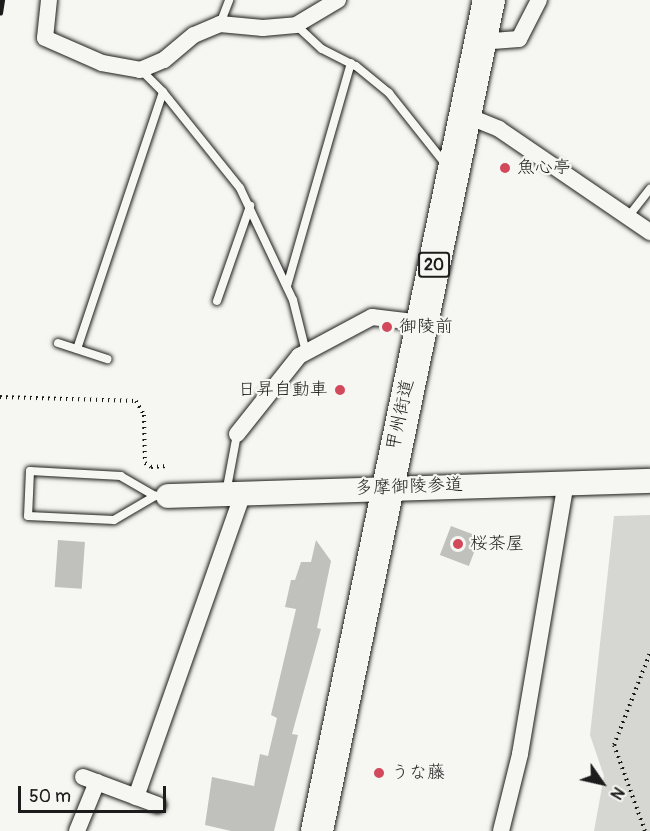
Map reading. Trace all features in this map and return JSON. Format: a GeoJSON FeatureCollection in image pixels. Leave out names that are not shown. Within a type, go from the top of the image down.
{"type":"FeatureCollection","features":[{"type":"Feature","properties":{"kind":"highway","name":"甲州街道"},"geometry":{"type":"LineString","coordinates":[[317,831],[386,487],[489,0]]}},
{"type":"Feature","properties":{"kind":"main road","name":"多摩御陵参道"},"geometry":{"type":"LineString","coordinates":[[162,496],[386,487],[650,481]]}},
{"type":"Feature","properties":{"kind":"street"},"geometry":{"type":"LineString","coordinates":[[49,0],[45,38],[102,63],[140,70],[164,60],[194,35],[220,24],[263,28],[296,25],[338,0]]}},
{"type":"Feature","properties":{"kind":"street"},"geometry":{"type":"LineString","coordinates":[[479,42],[519,39],[540,0]]}},
{"type":"Feature","properties":{"kind":"street"},"geometry":{"type":"LineString","coordinates":[[465,116],[499,129],[650,232]]}},
{"type":"Feature","properties":{"kind":"street"},"geometry":{"type":"LineString","coordinates":[[237,434],[282,375],[306,352],[372,317],[422,323]]}},
{"type":"Feature","properties":{"kind":"street"},"geometry":{"type":"LineString","coordinates":[[501,831],[520,754],[566,483]]}},
{"type":"Feature","properties":{"kind":"street"},"geometry":{"type":"LineString","coordinates":[[136,797],[234,493]]}},
{"type":"Feature","properties":{"kind":"street"},"geometry":{"type":"LineString","coordinates":[[77,831],[90,780],[159,805]]}},
{"type":"Feature","properties":{"kind":"lane"},"geometry":{"type":"LineString","coordinates":[[220,24],[229,0]]}},
{"type":"Feature","properties":{"kind":"lane"},"geometry":{"type":"LineString","coordinates":[[296,25],[322,49],[351,63],[389,93],[453,173]]}},
{"type":"Feature","properties":{"kind":"lane"},"geometry":{"type":"LineString","coordinates":[[287,286],[351,63]]}},
{"type":"Feature","properties":{"kind":"lane"},"geometry":{"type":"LineString","coordinates":[[140,70],[164,92],[240,188],[287,286],[306,352]]}},
{"type":"Feature","properties":{"kind":"lane"},"geometry":{"type":"LineString","coordinates":[[77,349],[164,92]]}},
{"type":"Feature","properties":{"kind":"lane"},"geometry":{"type":"LineString","coordinates":[[628,217],[650,189]]}},
{"type":"Feature","properties":{"kind":"lane"},"geometry":{"type":"LineString","coordinates":[[217,301],[250,207]]}},
{"type":"Feature","properties":{"kind":"lane"},"geometry":{"type":"LineString","coordinates":[[58,343],[106,359]]}},
{"type":"Feature","properties":{"kind":"lane"},"geometry":{"type":"LineString","coordinates":[[234,493],[237,434]]}},
{"type":"Feature","properties":{"kind":"lane"},"geometry":{"type":"LineString","coordinates":[[30,471],[121,476],[162,496],[114,520],[28,516],[30,471]]}},
{"type":"Feature","properties":{"kind":"path"},"geometry":{"type":"LineString","coordinates":[[0,397],[136,402],[144,415],[146,463],[152,467],[167,466]]}},
{"type":"Feature","properties":{"kind":"path"},"geometry":{"type":"LineString","coordinates":[[645,831],[614,744],[650,653]]}},
{"type":"Feature","properties":{"kind":"shaded area"},"geometry":{"type":"Polygon","coordinates":[[[650,515],[650,831],[594,831],[604,776],[590,735],[614,516],[650,515]]]}},
{"type":"Feature","properties":{"kind":"building"},"geometry":{"type":"Polygon","coordinates":[[[451,526],[480,537],[469,566],[440,555],[451,526]]]}},
{"type":"Feature","properties":{"kind":"building"},"geometry":{"type":"Polygon","coordinates":[[[58,540],[85,542],[82,589],[55,587],[58,540]]]}},
{"type":"Feature","properties":{"kind":"building"},"geometry":{"type":"Polygon","coordinates":[[[316,540],[331,561],[317,628],[321,629],[292,734],[298,735],[274,831],[231,831],[205,825],[212,777],[254,786],[260,754],[268,756],[277,718],[271,715],[296,609],[285,607],[291,580],[295,580],[301,562],[311,562],[316,540]]]}},
{"type":"Feature","properties":{"kind":"railway"},"geometry":{"type":"LineString","coordinates":[[0,13],[2,0]]}},
{"type":"Feature","properties":{"kind":"place","name":"魚心亭"},"geometry":{"type":"Point","coordinates":[505,168]}},
{"type":"Feature","properties":{"kind":"place","name":"御陵前"},"geometry":{"type":"Point","coordinates":[387,327]}},
{"type":"Feature","properties":{"kind":"place","name":"日昇自動車"},"geometry":{"type":"Point","coordinates":[340,390]}},
{"type":"Feature","properties":{"kind":"place","name":"桜茶屋"},"geometry":{"type":"Point","coordinates":[458,544]}},
{"type":"Feature","properties":{"kind":"place","name":"うな藤"},"geometry":{"type":"Point","coordinates":[379,773]}}]}
